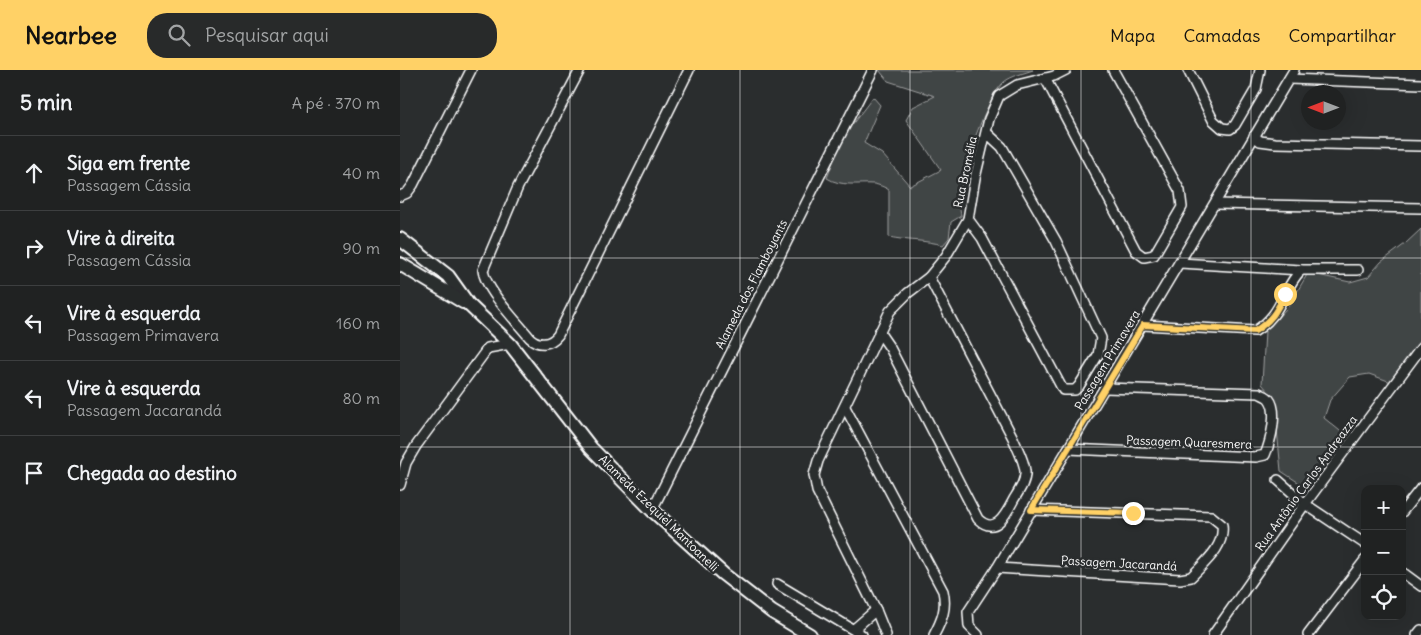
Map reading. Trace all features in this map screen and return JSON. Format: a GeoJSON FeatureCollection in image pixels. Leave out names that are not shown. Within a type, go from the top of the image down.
{"type":"FeatureCollection","features":[{"type":"Feature","properties":{"kind":"main road","name":"Alameda Ezequiel Mantoanelli"},"geometry":{"type":"LineString","coordinates":[[400,239],[448,276],[468,304],[510,344],[591,448],[652,510],[723,574],[772,612],[810,635]]}},
{"type":"Feature","properties":{"kind":"main road"},"geometry":{"type":"LineString","coordinates":[[404,265],[418,252]]}},
{"type":"Feature","properties":{"kind":"main road","name":"Alameda Ezequiel Mantoanelli"},"geometry":{"type":"LineString","coordinates":[[404,265],[468,304]]}},
{"type":"Feature","properties":{"kind":"street"},"geometry":{"type":"LineString","coordinates":[[400,196],[407,193],[413,185],[471,70]]}},
{"type":"Feature","properties":{"kind":"street"},"geometry":{"type":"LineString","coordinates":[[580,70],[518,187],[483,270],[489,286],[530,338],[536,342],[549,343],[558,335],[688,70]]}},
{"type":"Feature","properties":{"kind":"street","name":"Alameda dos Flamboyants"},"geometry":{"type":"LineString","coordinates":[[652,510],[872,70]]}},
{"type":"Feature","properties":{"kind":"street","name":"Rua Bromélia"},"geometry":{"type":"LineString","coordinates":[[876,610],[816,491],[814,475],[818,461],[890,311],[928,277],[946,256],[968,219],[975,178],[989,119],[999,96],[1017,85],[1046,78],[1066,70]]}},
{"type":"Feature","properties":{"kind":"street"},"geometry":{"type":"LineString","coordinates":[[1046,78],[1136,251],[1144,256],[1154,255],[1182,207],[1180,190],[1113,70]]}},
{"type":"Feature","properties":{"kind":"street"},"geometry":{"type":"LineString","coordinates":[[1188,70],[1213,120],[1222,128],[1230,129],[1235,125],[1256,89],[1260,70]]}},
{"type":"Feature","properties":{"kind":"street","name":"Passagem Primavera"},"geometry":{"type":"LineString","coordinates":[[978,635],[969,626],[968,612],[997,568],[1294,70]]}},
{"type":"Feature","properties":{"kind":"street"},"geometry":{"type":"LineString","coordinates":[[1289,79],[1421,84]]}},
{"type":"Feature","properties":{"kind":"street"},"geometry":{"type":"LineString","coordinates":[[968,219],[982,238],[1063,390],[1075,390],[1098,355],[1102,338],[1056,241],[1002,147],[987,133]]}},
{"type":"Feature","properties":{"kind":"street"},"geometry":{"type":"LineString","coordinates":[[1254,136],[1260,141],[1275,143],[1421,146]]}},
{"type":"Feature","properties":{"kind":"street"},"geometry":{"type":"LineString","coordinates":[[1215,204],[1421,208]]}},
{"type":"Feature","properties":{"kind":"street"},"geometry":{"type":"LineString","coordinates":[[1180,263],[1301,270],[1358,270]]}},
{"type":"Feature","properties":{"kind":"street"},"geometry":{"type":"LineString","coordinates":[[1143,325],[1255,331],[1276,314],[1293,279],[1301,270]]}},
{"type":"Feature","properties":{"kind":"street"},"geometry":{"type":"LineString","coordinates":[[879,332],[890,348],[913,391],[978,519],[990,526],[996,524],[1005,515],[1024,481],[1025,472],[1022,460],[928,277]]}},
{"type":"Feature","properties":{"kind":"street"},"geometry":{"type":"LineString","coordinates":[[400,485],[406,463],[416,446],[477,362],[490,347],[510,344]]}},
{"type":"Feature","properties":{"kind":"street","name":"Rua Antônio Carlos Andreazza"},"geometry":{"type":"LineString","coordinates":[[1213,635],[1305,504],[1421,348]]}},
{"type":"Feature","properties":{"kind":"street","name":"Passagem Quaresmera"},"geometry":{"type":"LineString","coordinates":[[1068,449],[1256,457],[1265,455],[1271,442],[1272,405],[1269,398],[1259,393],[1105,388]]}},
{"type":"Feature","properties":{"kind":"street"},"geometry":{"type":"LineString","coordinates":[[844,406],[943,591],[945,600],[944,610],[941,623],[934,635]]}},
{"type":"Feature","properties":{"kind":"street"},"geometry":{"type":"LineString","coordinates":[[1278,480],[1305,504],[1361,541]]}},
{"type":"Feature","properties":{"kind":"street"},"geometry":{"type":"LineString","coordinates":[[1406,507],[1421,488]]}},
{"type":"Feature","properties":{"kind":"street","name":"Passagem Jacarandá"},"geometry":{"type":"LineString","coordinates":[[997,568],[1186,578],[1191,577],[1209,558],[1220,544],[1223,534],[1222,525],[1211,516],[1031,510]]}},
{"type":"Feature","properties":{"kind":"street"},"geometry":{"type":"LineString","coordinates":[[1308,635],[1361,565]]}},
{"type":"Feature","properties":{"kind":"street"},"geometry":{"type":"LineString","coordinates":[[1406,575],[1421,586]]}},
{"type":"Feature","properties":{"kind":"street"},"geometry":{"type":"LineString","coordinates":[[777,584],[862,635]]}},
{"type":"Feature","properties":{"kind":"street"},"geometry":{"type":"LineString","coordinates":[[854,629],[876,610],[886,635]]}},
{"type":"Feature","properties":{"kind":"street"},"geometry":{"type":"LineString","coordinates":[[1417,635],[1421,630]]}},
{"type":"Feature","properties":{"kind":"shaded area"},"geometry":{"type":"Polygon","coordinates":[[[879,70],[1033,70],[1014,76],[1004,82],[990,103],[976,134],[962,182],[959,196],[961,216],[951,222],[949,238],[943,245],[889,237],[889,190],[874,184],[838,183],[827,178],[842,138],[873,97],[880,105],[864,143],[882,154],[910,186],[941,170],[906,120],[913,107],[935,96],[888,81],[879,70]]]}},
{"type":"Feature","properties":{"kind":"shaded area"},"geometry":{"type":"Polygon","coordinates":[[[1421,229],[1421,342],[1391,382],[1369,374],[1350,377],[1330,400],[1324,418],[1350,439],[1310,490],[1281,471],[1274,398],[1262,384],[1265,331],[1288,307],[1308,273],[1350,282],[1368,277],[1381,262],[1421,229]]]}},
{"type":"Feature","properties":{"kind":"route"},"geometry":{"type":"LineString","coordinates":[[1133,513],[1031,510],[1143,325],[1255,331],[1276,314],[1285,294]]}}]}
